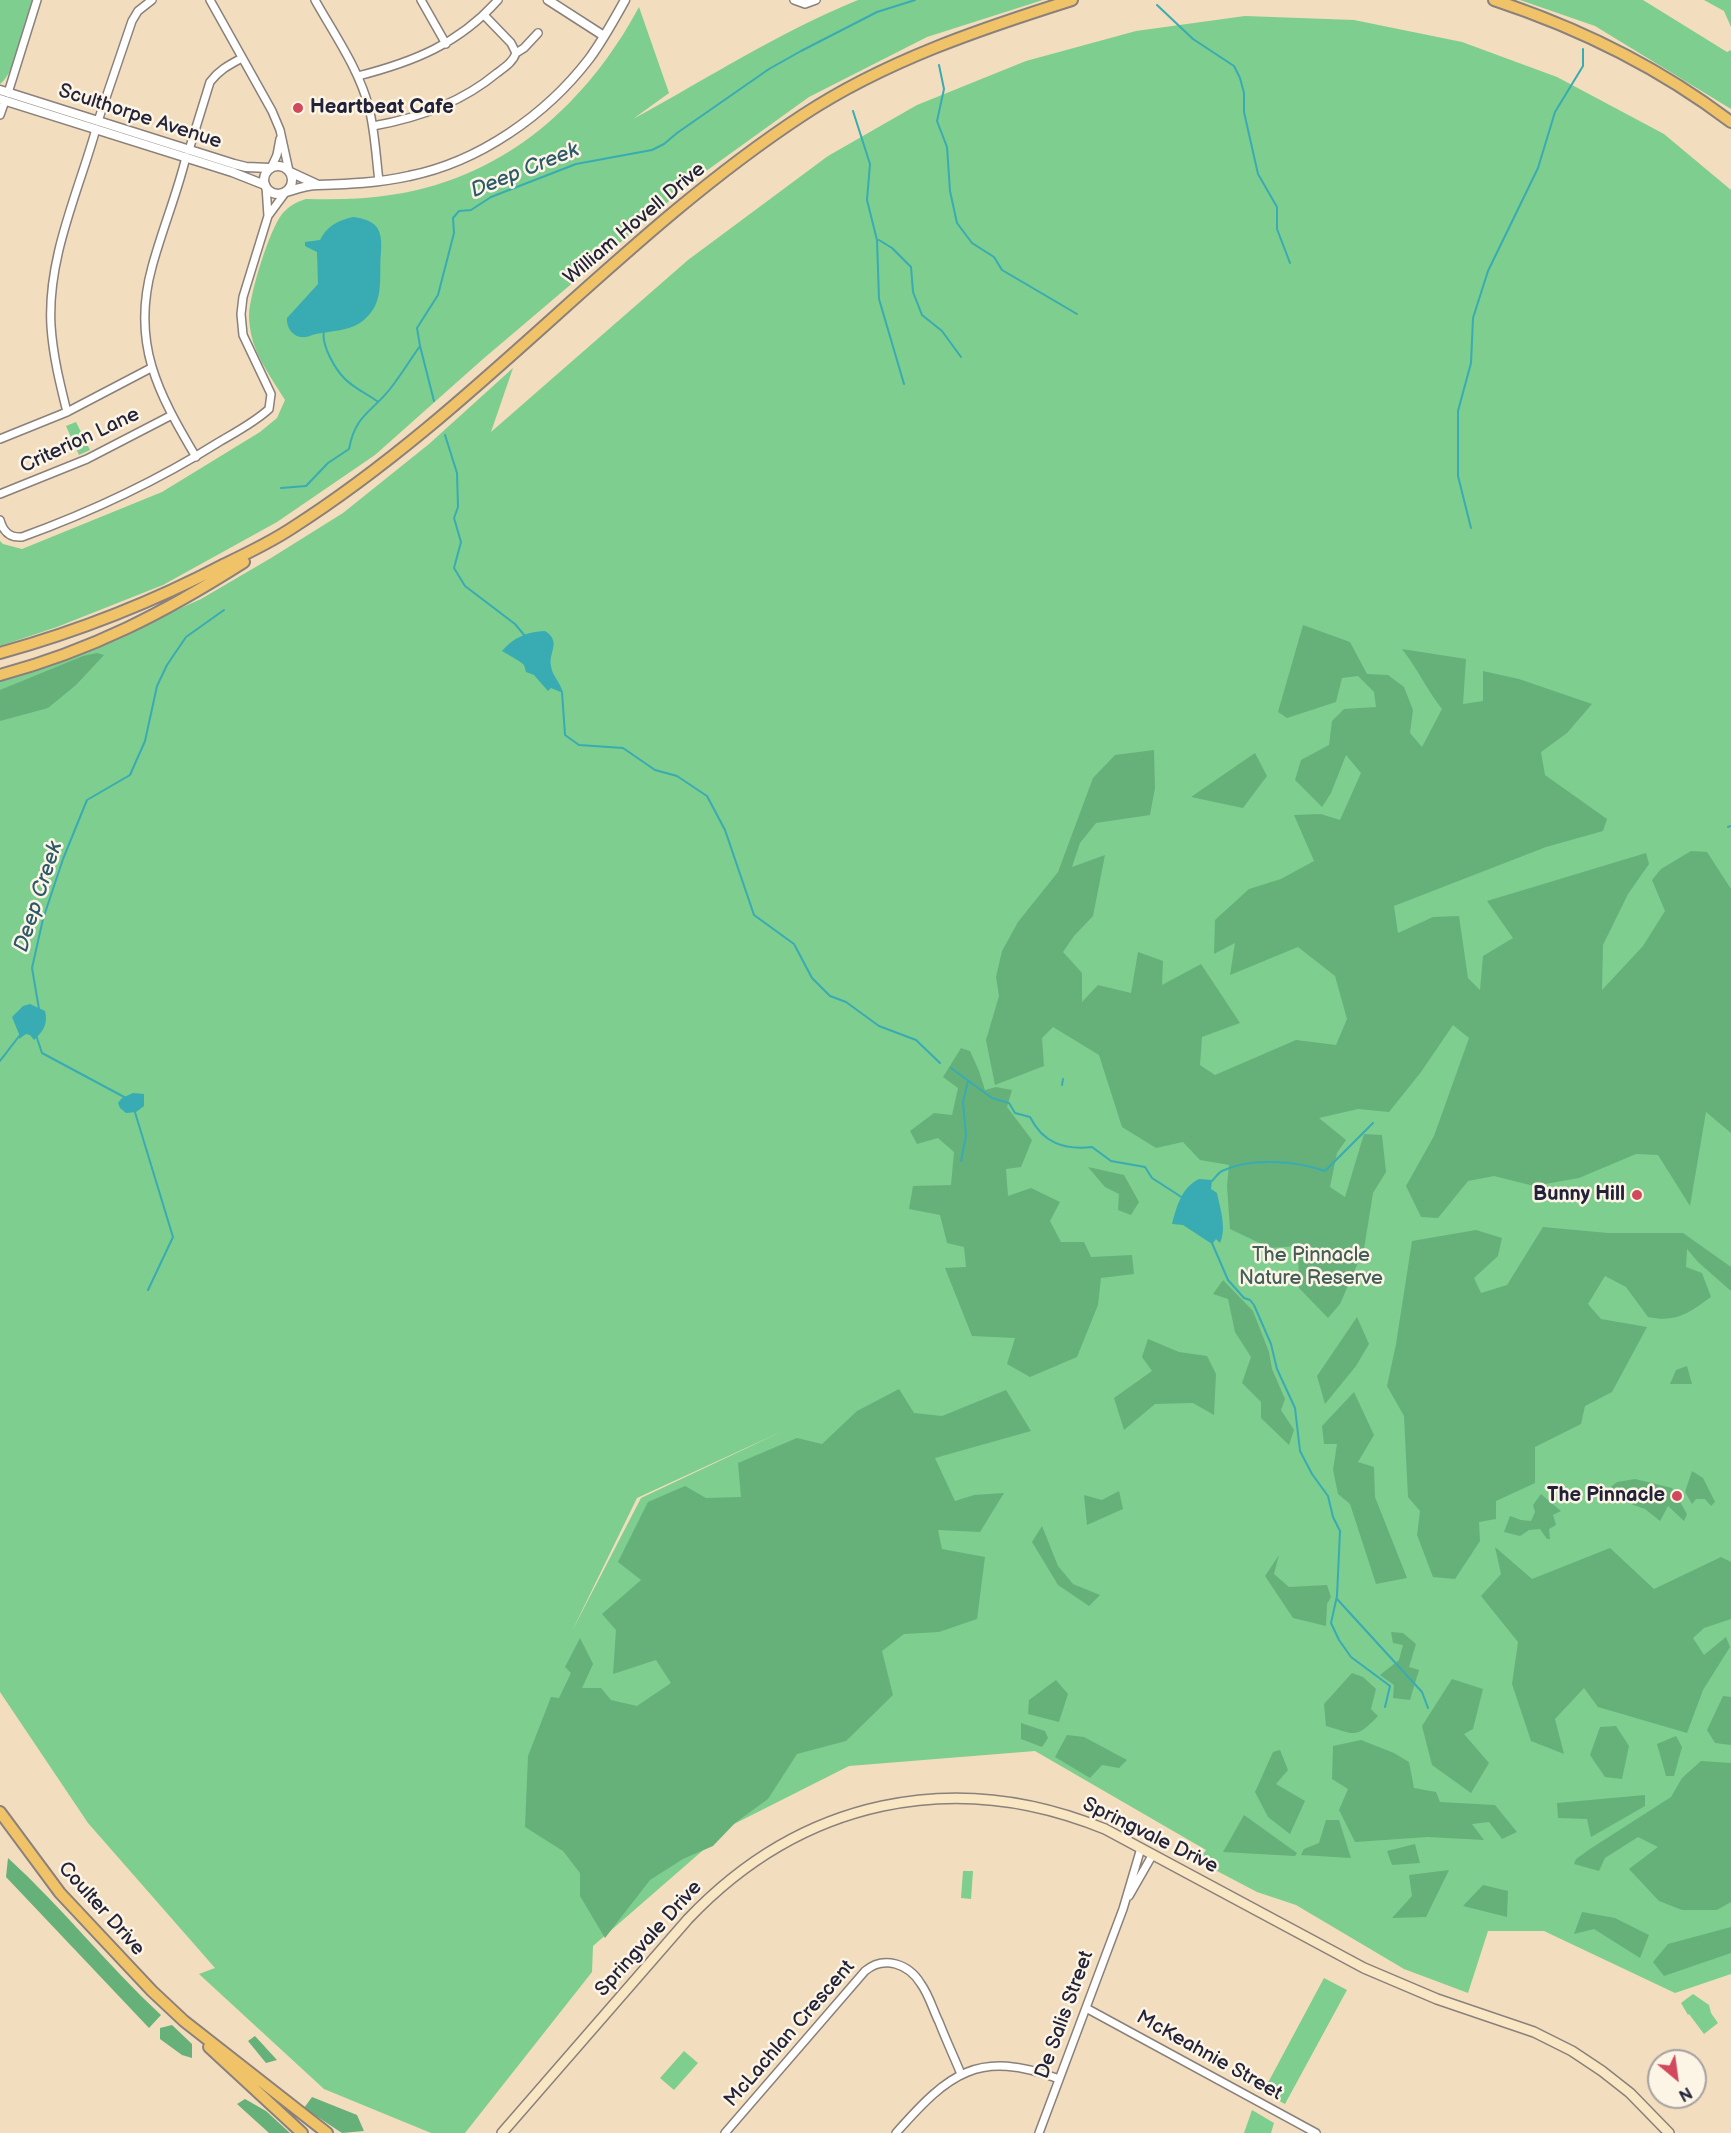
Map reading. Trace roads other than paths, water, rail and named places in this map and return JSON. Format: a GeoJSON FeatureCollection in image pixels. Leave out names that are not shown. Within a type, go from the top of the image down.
{"type":"FeatureCollection","features":[{"type":"Feature","properties":{"kind":"main road","name":"William Hovell Drive"},"geometry":{"type":"LineString","coordinates":[[0,653],[46,640],[127,611],[175,591],[263,546],[388,460],[687,200],[745,155],[806,113],[858,84],[922,54],[976,32],[1072,0]]}},
{"type":"Feature","properties":{"kind":"main road"},"geometry":{"type":"LineString","coordinates":[[1494,0],[1542,16],[1602,43],[1706,104],[1731,122]]}},
{"type":"Feature","properties":{"kind":"main road","name":"William Hovell Drive"},"geometry":{"type":"LineString","coordinates":[[0,675],[66,654],[142,622],[225,574],[263,546]]}},
{"type":"Feature","properties":{"kind":"main road","name":"Springvale Drive"},"geometry":{"type":"LineString","coordinates":[[502,2133],[704,1903],[739,1872],[760,1857],[814,1828],[854,1813],[921,1800],[968,1798],[1011,1802],[1063,1813],[1105,1829],[1364,1968],[1437,1999],[1534,2032],[1572,2051],[1603,2071],[1630,2092],[1669,2133]]}},
{"type":"Feature","properties":{"kind":"main road","name":"Coulter Drive"},"geometry":{"type":"LineString","coordinates":[[0,1812],[60,1893],[120,1960],[200,2039],[302,2133]]}},
{"type":"Feature","properties":{"kind":"main road","name":"Coulter Drive"},"geometry":{"type":"LineString","coordinates":[[184,2021],[327,2133]]}},
{"type":"Feature","properties":{"kind":"street"},"geometry":{"type":"LineString","coordinates":[[0,114],[3,96],[37,0]]}},
{"type":"Feature","properties":{"kind":"street"},"geometry":{"type":"LineString","coordinates":[[67,412],[54,354],[51,324],[53,279],[61,243],[97,125],[132,21],[138,11],[152,0]]}},
{"type":"Feature","properties":{"kind":"street"},"geometry":{"type":"LineString","coordinates":[[0,520],[6,533],[22,537],[107,503],[196,457],[264,412],[271,404],[272,394],[243,335],[241,314],[243,297],[268,216],[292,183],[281,136],[272,111],[210,0]]}},
{"type":"Feature","properties":{"kind":"street"},"geometry":{"type":"LineString","coordinates":[[315,0],[358,76],[369,106],[379,181]]}},
{"type":"Feature","properties":{"kind":"street"},"geometry":{"type":"LineString","coordinates":[[421,0],[446,44]]}},
{"type":"Feature","properties":{"kind":"street"},"geometry":{"type":"LineString","coordinates":[[358,76],[409,62],[446,44],[484,15],[498,0]]}},
{"type":"Feature","properties":{"kind":"street"},"geometry":{"type":"LineString","coordinates":[[548,0],[604,36]]}},
{"type":"Feature","properties":{"kind":"street"},"geometry":{"type":"LineString","coordinates":[[265,185],[268,190],[276,194],[316,185],[379,181],[410,176],[442,166],[478,150],[506,135],[536,113],[567,85],[589,60],[625,0]]}},
{"type":"Feature","properties":{"kind":"street"},"geometry":{"type":"LineString","coordinates":[[794,0],[805,4],[816,0]]}},
{"type":"Feature","properties":{"kind":"street"},"geometry":{"type":"LineString","coordinates":[[484,15],[511,43],[516,53]]}},
{"type":"Feature","properties":{"kind":"street"},"geometry":{"type":"LineString","coordinates":[[373,126],[407,120],[457,100],[499,72],[538,33]]}},
{"type":"Feature","properties":{"kind":"street"},"geometry":{"type":"LineString","coordinates":[[196,457],[172,415],[151,368],[144,322],[147,288],[210,82],[224,68],[243,58]]}},
{"type":"Feature","properties":{"kind":"street","name":"Sculthorpe Avenue"},"geometry":{"type":"LineString","coordinates":[[3,96],[188,153],[246,167],[271,168]]}},
{"type":"Feature","properties":{"kind":"street"},"geometry":{"type":"LineString","coordinates":[[268,216],[266,174],[277,155],[281,136]]}},
{"type":"Feature","properties":{"kind":"street","name":"Sculthorpe Avenue"},"geometry":{"type":"LineString","coordinates":[[188,153],[265,185]]}},
{"type":"Feature","properties":{"kind":"street"},"geometry":{"type":"LineString","coordinates":[[271,168],[278,166],[316,185]]}},
{"type":"Feature","properties":{"kind":"street"},"geometry":{"type":"LineString","coordinates":[[0,440],[67,412],[151,368]]}},
{"type":"Feature","properties":{"kind":"street","name":"Criterion Lane"},"geometry":{"type":"LineString","coordinates":[[0,494],[87,459],[172,415]]}},
{"type":"Feature","properties":{"kind":"street","name":"De Salis Street"},"geometry":{"type":"LineString","coordinates":[[1039,2133],[1123,1909],[1141,1848]]}},
{"type":"Feature","properties":{"kind":"street","name":"De Salis Street"},"geometry":{"type":"LineString","coordinates":[[1123,1909],[1153,1854]]}},
{"type":"Feature","properties":{"kind":"street","name":"McLachlan Crescent"},"geometry":{"type":"LineString","coordinates":[[725,2133],[865,1971],[879,1964],[889,1962],[900,1965],[910,1971],[922,1984],[961,2074]]}},
{"type":"Feature","properties":{"kind":"street","name":"McKeahnie Street"},"geometry":{"type":"LineString","coordinates":[[1086,2008],[1316,2133]]}},
{"type":"Feature","properties":{"kind":"street"},"geometry":{"type":"LineString","coordinates":[[896,2133],[937,2089],[961,2074],[994,2066],[1014,2066],[1033,2069],[1059,2079]]}},
{"type":"Feature","properties":{"kind":"water"},"geometry":{"type":"Polygon","coordinates":[[[353,217],[372,223],[381,236],[380,286],[375,306],[364,320],[350,328],[299,337],[289,328],[287,318],[318,284],[317,252],[305,246],[305,242],[320,240],[333,225],[353,217]]]}},
{"type":"Feature","properties":{"kind":"water"},"geometry":{"type":"Polygon","coordinates":[[[545,631],[553,639],[551,666],[563,693],[551,688],[548,691],[534,675],[526,672],[524,665],[502,651],[521,636],[545,631]]]}},
{"type":"Feature","properties":{"kind":"water"},"geometry":{"type":"Polygon","coordinates":[[[30,1004],[45,1011],[44,1027],[34,1040],[26,1034],[19,1039],[12,1017],[23,1006],[30,1004]]]}},
{"type":"Feature","properties":{"kind":"water"},"geometry":{"type":"Polygon","coordinates":[[[133,1093],[144,1094],[144,1106],[136,1112],[126,1113],[118,1103],[122,1098],[133,1093]]]}},
{"type":"Feature","properties":{"kind":"water"},"geometry":{"type":"Polygon","coordinates":[[[1199,1179],[1212,1180],[1211,1189],[1217,1193],[1223,1225],[1220,1243],[1216,1239],[1212,1244],[1183,1225],[1172,1224],[1184,1192],[1199,1179]]]}},
{"type":"Feature","properties":{"kind":"waterway","name":"Deep Creek"},"geometry":{"type":"LineString","coordinates":[[281,488],[306,486],[328,463],[349,449],[360,421],[390,389],[420,346],[417,328],[438,295],[454,233],[453,218],[459,211],[471,210],[491,197],[576,164],[652,150],[664,144],[769,69],[877,12],[915,0]]}},
{"type":"Feature","properties":{"kind":"waterway"},"geometry":{"type":"LineString","coordinates":[[1157,5],[1193,39],[1234,66],[1244,93],[1244,112],[1258,174],[1277,207],[1277,229],[1290,263]]}},
{"type":"Feature","properties":{"kind":"waterway"},"geometry":{"type":"LineString","coordinates":[[1471,528],[1458,476],[1458,411],[1471,363],[1473,318],[1488,271],[1538,168],[1555,112],[1583,66],[1583,49]]}},
{"type":"Feature","properties":{"kind":"waterway"},"geometry":{"type":"LineString","coordinates":[[939,65],[944,89],[937,121],[947,147],[950,191],[957,223],[972,243],[994,257],[1002,270],[1077,314]]}},
{"type":"Feature","properties":{"kind":"waterway"},"geometry":{"type":"LineString","coordinates":[[853,111],[870,164],[867,200],[877,240],[879,299],[904,384]]}},
{"type":"Feature","properties":{"kind":"waterway"},"geometry":{"type":"LineString","coordinates":[[879,240],[892,248],[911,267],[913,292],[922,315],[942,331],[961,357]]}},
{"type":"Feature","properties":{"kind":"waterway"},"geometry":{"type":"LineString","coordinates":[[324,331],[327,350],[341,375],[377,401]]}},
{"type":"Feature","properties":{"kind":"waterway"},"geometry":{"type":"LineString","coordinates":[[420,346],[434,401]]}},
{"type":"Feature","properties":{"kind":"waterway"},"geometry":{"type":"LineString","coordinates":[[445,435],[457,473],[458,507],[454,518],[461,542],[454,568],[465,586],[515,624],[525,636]]}},
{"type":"Feature","properties":{"kind":"waterway","name":"Deep Creek"},"geometry":{"type":"LineString","coordinates":[[39,1009],[32,968],[43,919],[63,859],[87,800],[130,775],[145,741],[157,686],[167,665],[186,637],[224,610]]}},
{"type":"Feature","properties":{"kind":"waterway"},"geometry":{"type":"LineString","coordinates":[[562,692],[565,735],[579,745],[623,748],[655,770],[677,776],[707,796],[725,830],[754,915],[794,944],[812,978],[830,996],[846,1002],[879,1026],[916,1040],[940,1063]]}},
{"type":"Feature","properties":{"kind":"waterway"},"geometry":{"type":"LineString","coordinates":[[0,1061],[20,1035]]}},
{"type":"Feature","properties":{"kind":"waterway","name":"Deep Creek"},"geometry":{"type":"LineString","coordinates":[[36,1035],[42,1053],[126,1098]]}},
{"type":"Feature","properties":{"kind":"waterway"},"geometry":{"type":"LineString","coordinates":[[951,1068],[992,1098],[1009,1103],[1015,1113],[1030,1117],[1041,1133],[1055,1143],[1072,1147],[1092,1147],[1111,1161],[1145,1167],[1152,1178],[1183,1198]]}},
{"type":"Feature","properties":{"kind":"waterway"},"geometry":{"type":"LineString","coordinates":[[1062,1085],[1063,1079]]}},
{"type":"Feature","properties":{"kind":"waterway"},"geometry":{"type":"LineString","coordinates":[[961,1161],[966,1136],[963,1102],[968,1081]]}},
{"type":"Feature","properties":{"kind":"waterway","name":"Deep Creek"},"geometry":{"type":"LineString","coordinates":[[134,1109],[173,1237],[148,1290]]}},
{"type":"Feature","properties":{"kind":"waterway"},"geometry":{"type":"LineString","coordinates":[[1212,1181],[1222,1171],[1260,1162],[1287,1163],[1325,1171],[1373,1123]]}},
{"type":"Feature","properties":{"kind":"waterway"},"geometry":{"type":"LineString","coordinates":[[1212,1243],[1228,1280],[1244,1298],[1250,1300],[1254,1305],[1271,1344],[1277,1369],[1295,1408],[1300,1451],[1312,1474],[1328,1496],[1333,1517],[1340,1531],[1337,1596],[1331,1623],[1351,1657],[1390,1686],[1385,1707]]}},
{"type":"Feature","properties":{"kind":"waterway"},"geometry":{"type":"LineString","coordinates":[[1337,1599],[1422,1692],[1428,1708]]}},
{"type":"Feature","properties":{"kind":"place","name":"Heartbeat Cafe"},"geometry":{"type":"Point","coordinates":[298,108]}},
{"type":"Feature","properties":{"kind":"place","name":"Bunny Hill"},"geometry":{"type":"Point","coordinates":[1637,1195]}},
{"type":"Feature","properties":{"kind":"place","name":"The Pinnacle"},"geometry":{"type":"Point","coordinates":[1677,1496]}},
{"type":"Feature","properties":{"kind":"park label","name":"The Pinnacle Nature Reserve"},"geometry":{"type":"Point","coordinates":[1311,1268]}}]}
